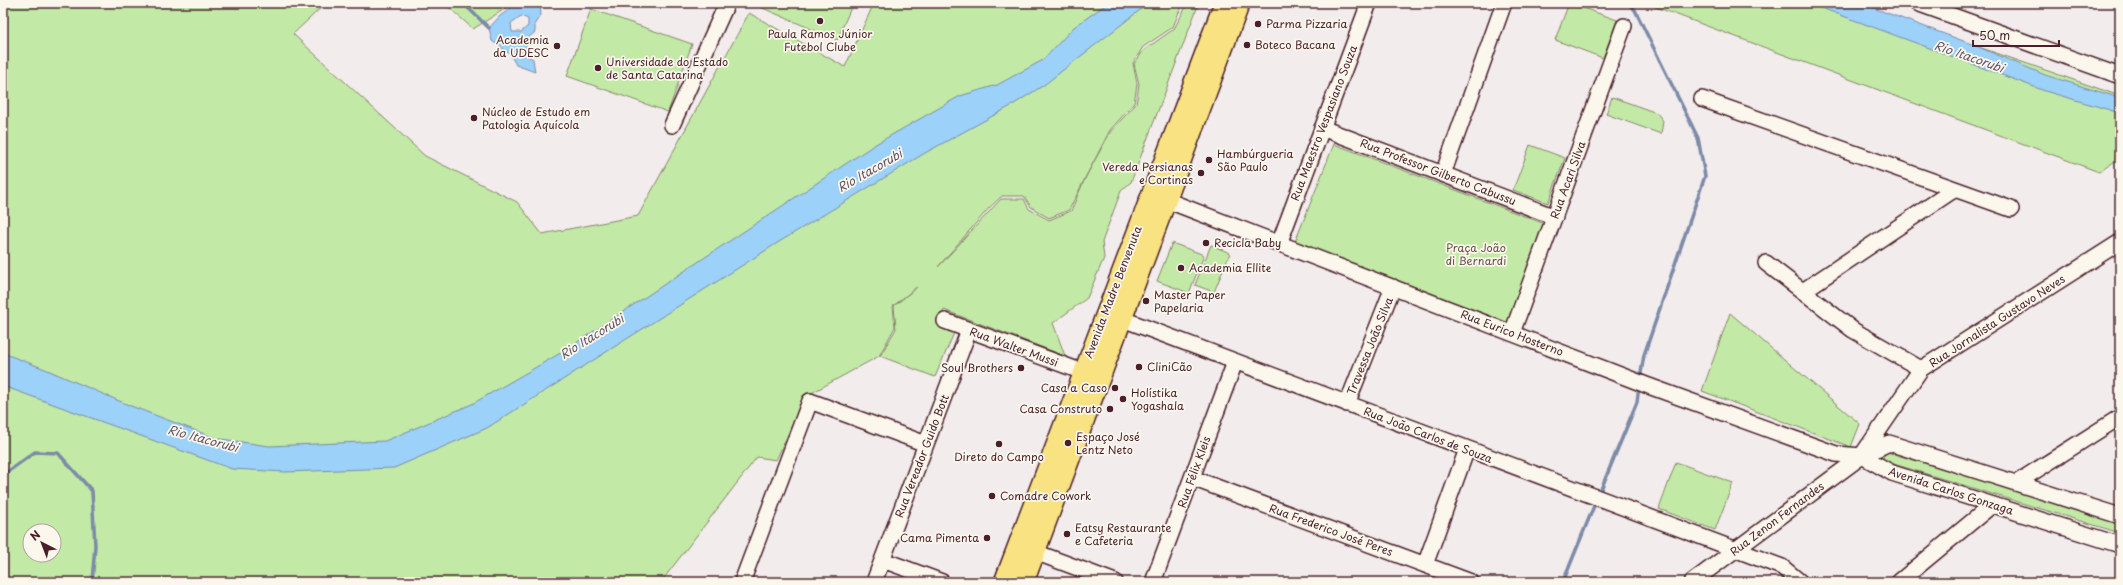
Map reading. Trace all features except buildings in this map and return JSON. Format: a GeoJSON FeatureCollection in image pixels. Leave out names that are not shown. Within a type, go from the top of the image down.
{"type":"FeatureCollection","features":[{"type":"Feature","properties":{"kind":"main road","name":"Avenida Madre Benvenuta"},"geometry":{"type":"LineString","coordinates":[[1024,582],[1113,316],[1158,196],[1224,3]]}},
{"type":"Feature","properties":{"kind":"main road","name":"Avenida Madre Benvenuta"},"geometry":{"type":"LineString","coordinates":[[1158,196],[1240,3]]}},
{"type":"Feature","properties":{"kind":"main road","name":"Avenida Madre Benvenuta"},"geometry":{"type":"LineString","coordinates":[[1004,582],[1083,372],[1113,316]]}},
{"type":"Feature","properties":{"kind":"street"},"geometry":{"type":"LineString","coordinates":[[672,125],[727,3]]}},
{"type":"Feature","properties":{"kind":"street","name":"Rua Maestro Vespasiano Souza"},"geometry":{"type":"LineString","coordinates":[[1279,244],[1369,3]]}},
{"type":"Feature","properties":{"kind":"street"},"geometry":{"type":"LineString","coordinates":[[1443,174],[1504,3]]}},
{"type":"Feature","properties":{"kind":"street"},"geometry":{"type":"LineString","coordinates":[[1917,3],[2120,76]]}},
{"type":"Feature","properties":{"kind":"street","name":"Rua Acari Silva"},"geometry":{"type":"LineString","coordinates":[[1512,333],[1624,26]]}},
{"type":"Feature","properties":{"kind":"street"},"geometry":{"type":"LineString","coordinates":[[1702,98],[2011,210]]}},
{"type":"Feature","properties":{"kind":"street","name":"Rua Professor Gilberto Cabussu"},"geometry":{"type":"LineString","coordinates":[[1322,128],[1555,217]]}},
{"type":"Feature","properties":{"kind":"street"},"geometry":{"type":"LineString","coordinates":[[1803,291],[1954,189]]}},
{"type":"Feature","properties":{"kind":"street","name":"Rua Eurico Hosterno"},"geometry":{"type":"LineString","coordinates":[[1158,196],[1639,382],[1836,454],[1862,456]]}},
{"type":"Feature","properties":{"kind":"street","name":"Rua Jornalista Gustavo Neves"},"geometry":{"type":"LineString","coordinates":[[1862,456],[1922,369],[2120,242]]}},
{"type":"Feature","properties":{"kind":"street"},"geometry":{"type":"LineString","coordinates":[[1766,263],[1853,330],[1922,369]]}},
{"type":"Feature","properties":{"kind":"street","name":"Travessa João Silva"},"geometry":{"type":"LineString","coordinates":[[1347,404],[1393,287]]}},
{"type":"Feature","properties":{"kind":"street","name":"Rua João Carlos de Souza"},"geometry":{"type":"LineString","coordinates":[[1113,316],[1782,568],[1800,582]]}},
{"type":"Feature","properties":{"kind":"street","name":"Rua Walter Mussi"},"geometry":{"type":"LineString","coordinates":[[945,321],[1083,372]]}},
{"type":"Feature","properties":{"kind":"street","name":"Rua Vereador Guido Bott"},"geometry":{"type":"LineString","coordinates":[[874,582],[969,330]]}},
{"type":"Feature","properties":{"kind":"street","name":"Rua Félix Kleis"},"geometry":{"type":"LineString","coordinates":[[1153,582],[1235,362]]}},
{"type":"Feature","properties":{"kind":"street"},"geometry":{"type":"LineString","coordinates":[[742,582],[810,401],[926,444]]}},
{"type":"Feature","properties":{"kind":"street"},"geometry":{"type":"LineString","coordinates":[[2016,483],[2120,417]]}},
{"type":"Feature","properties":{"kind":"street"},"geometry":{"type":"LineString","coordinates":[[1862,456],[1889,443],[2120,516]]}},
{"type":"Feature","properties":{"kind":"street"},"geometry":{"type":"LineString","coordinates":[[1425,565],[1467,449]]}},
{"type":"Feature","properties":{"kind":"street","name":"Avenida Carlos Gonzaga"},"geometry":{"type":"LineString","coordinates":[[1862,456],[1892,473],[2120,545]]}},
{"type":"Feature","properties":{"kind":"street","name":"Rua Zenon Fernandes"},"geometry":{"type":"LineString","coordinates":[[1692,582],[1862,456]]}},
{"type":"Feature","properties":{"kind":"street","name":"Rua Frederico José Peres"},"geometry":{"type":"LineString","coordinates":[[1192,478],[1471,582]]}},
{"type":"Feature","properties":{"kind":"street"},"geometry":{"type":"LineString","coordinates":[[1899,582],[1992,505]]}},
{"type":"Feature","properties":{"kind":"street"},"geometry":{"type":"LineString","coordinates":[[1035,552],[1115,582]]}},
{"type":"Feature","properties":{"kind":"street"},"geometry":{"type":"LineString","coordinates":[[883,560],[942,582]]}},
{"type":"Feature","properties":{"kind":"green space"},"geometry":{"type":"Polygon","coordinates":[[[3,3],[326,3],[293,34],[425,156],[517,202],[542,234],[638,216],[749,13],[845,67],[874,3],[1185,3],[1179,12],[1173,27],[1143,47],[1133,63],[1137,84],[1134,103],[1110,130],[1091,166],[1111,131],[1136,104],[1139,84],[1134,64],[1144,50],[1174,29],[1188,3],[1199,3],[1131,182],[1121,191],[1102,242],[1104,258],[1087,298],[1053,323],[1065,356],[944,310],[938,325],[954,333],[935,377],[880,356],[896,329],[894,306],[917,287],[893,306],[895,327],[879,356],[806,396],[776,460],[757,457],[661,582],[3,582],[3,3]],[[1084,181],[1069,210],[1049,218],[1031,207],[1024,196],[1002,196],[989,208],[938,267],[1001,199],[1024,199],[1029,209],[1049,220],[1071,211],[1084,181]]]}},
{"type":"Feature","properties":{"kind":"green space"},"geometry":{"type":"Polygon","coordinates":[[[444,3],[514,3],[473,29],[444,3]]]}},
{"type":"Feature","properties":{"kind":"green space","name":"Paula Ramos Júnior Futebol Clube"},"geometry":{"type":"Polygon","coordinates":[[[751,3],[853,3],[837,40],[751,3]]]}},
{"type":"Feature","properties":{"kind":"green space"},"geometry":{"type":"Polygon","coordinates":[[[1569,3],[1617,20],[1603,58],[1555,40],[1569,3]]]}},
{"type":"Feature","properties":{"kind":"green space"},"geometry":{"type":"Polygon","coordinates":[[[1645,3],[1852,3],[2120,96],[2120,158],[2099,172],[1645,3]]]}},
{"type":"Feature","properties":{"kind":"green space"},"geometry":{"type":"Polygon","coordinates":[[[591,9],[692,44],[668,112],[567,76],[591,9]]]}},
{"type":"Feature","properties":{"kind":"green space"},"geometry":{"type":"Polygon","coordinates":[[[1612,97],[1657,113],[1663,121],[1661,134],[1606,114],[1612,97]]]}},
{"type":"Feature","properties":{"kind":"green space","name":"Praça João di Bernardi"},"geometry":{"type":"Polygon","coordinates":[[[1334,144],[1545,224],[1508,324],[1295,242],[1334,144]]]}},
{"type":"Feature","properties":{"kind":"green space"},"geometry":{"type":"Polygon","coordinates":[[[1530,145],[1565,158],[1548,203],[1513,190],[1530,145]]]}},
{"type":"Feature","properties":{"kind":"green space","name":"Academia Ellite"},"geometry":{"type":"Polygon","coordinates":[[[1172,243],[1204,255],[1189,293],[1157,281],[1172,243]]]}},
{"type":"Feature","properties":{"kind":"green space","name":"Academia Ellite"},"geometry":{"type":"Polygon","coordinates":[[[1211,245],[1230,253],[1214,292],[1195,285],[1211,245]]]}},
{"type":"Feature","properties":{"kind":"green space"},"geometry":{"type":"Polygon","coordinates":[[[1730,313],[1860,424],[1851,447],[1702,391],[1730,313]]]}},
{"type":"Feature","properties":{"kind":"green space"},"geometry":{"type":"Polygon","coordinates":[[[1887,452],[2120,522],[2120,533],[1884,461],[1883,457],[1887,452]]]}},
{"type":"Feature","properties":{"kind":"green space"},"geometry":{"type":"Polygon","coordinates":[[[1676,462],[1733,483],[1715,530],[1659,509],[1676,462]]]}},
{"type":"Feature","properties":{"kind":"water"},"geometry":{"type":"Polygon","coordinates":[[[518,3],[540,4],[541,15],[535,23],[535,32],[527,39],[525,54],[533,59],[535,72],[516,65],[510,54],[492,41],[489,28],[500,16],[518,3]],[[521,16],[511,23],[512,32],[521,32],[528,26],[528,19],[521,16]]]}},
{"type":"Feature","properties":{"kind":"water","name":"Rio Itacorubi"},"geometry":{"type":"Polygon","coordinates":[[[1108,3],[1149,3],[1044,85],[1011,106],[925,153],[779,242],[487,428],[394,468],[285,472],[232,469],[3,386],[3,353],[45,369],[131,406],[215,438],[269,446],[385,441],[472,404],[564,351],[874,145],[960,96],[997,85],[1043,60],[1074,27],[1108,3]]]}},
{"type":"Feature","properties":{"kind":"water","name":"Rio Itacorubi"},"geometry":{"type":"Polygon","coordinates":[[[1808,3],[1860,3],[1969,43],[2045,75],[2120,98],[2120,113],[2045,91],[1808,3]]]}},
{"type":"Feature","properties":{"kind":"waterway"},"geometry":{"type":"LineString","coordinates":[[463,3],[489,28]]}},
{"type":"Feature","properties":{"kind":"waterway"},"geometry":{"type":"LineString","coordinates":[[1628,3],[1635,10],[1698,138],[1705,176],[1644,355],[1640,379]]}},
{"type":"Feature","properties":{"kind":"waterway"},"geometry":{"type":"LineString","coordinates":[[1599,494],[1637,402],[1639,386]]}},
{"type":"Feature","properties":{"kind":"waterway"},"geometry":{"type":"LineString","coordinates":[[3,475],[35,452],[58,453],[92,491],[95,546],[92,582]]}},
{"type":"Feature","properties":{"kind":"waterway"},"geometry":{"type":"LineString","coordinates":[[1563,582],[1596,501]]}},
{"type":"Feature","properties":{"kind":"place","name":"Paula Ramos Júnior Futebol Clube"},"geometry":{"type":"Point","coordinates":[820,21]}},
{"type":"Feature","properties":{"kind":"place","name":"Parma Pizzaria"},"geometry":{"type":"Point","coordinates":[1258,24]}},
{"type":"Feature","properties":{"kind":"place","name":"Boteco Bacana"},"geometry":{"type":"Point","coordinates":[1247,45]}},
{"type":"Feature","properties":{"kind":"place","name":"Academia da UDESC"},"geometry":{"type":"Point","coordinates":[557,46]}},
{"type":"Feature","properties":{"kind":"place","name":"Universidade do Estado de Santa Catarina"},"geometry":{"type":"Point","coordinates":[598,68]}},
{"type":"Feature","properties":{"kind":"place","name":"Núcleo de Estudo em Patologia Aquícola"},"geometry":{"type":"Point","coordinates":[474,118]}},
{"type":"Feature","properties":{"kind":"place","name":"Hambúrgueria São Paulo"},"geometry":{"type":"Point","coordinates":[1209,160]}},
{"type":"Feature","properties":{"kind":"place","name":"Vereda Persianas e Cortinas"},"geometry":{"type":"Point","coordinates":[1201,173]}},
{"type":"Feature","properties":{"kind":"place","name":"Recicla Baby"},"geometry":{"type":"Point","coordinates":[1206,243]}},
{"type":"Feature","properties":{"kind":"place","name":"Academia Ellite"},"geometry":{"type":"Point","coordinates":[1181,268]}},
{"type":"Feature","properties":{"kind":"place","name":"Master Paper Papelaria"},"geometry":{"type":"Point","coordinates":[1146,301]}},
{"type":"Feature","properties":{"kind":"place","name":"CliniCão"},"geometry":{"type":"Point","coordinates":[1139,367]}},
{"type":"Feature","properties":{"kind":"place","name":"Soul Brothers"},"geometry":{"type":"Point","coordinates":[1021,368]}},
{"type":"Feature","properties":{"kind":"place","name":"Casa a Caso"},"geometry":{"type":"Point","coordinates":[1115,388]}},
{"type":"Feature","properties":{"kind":"place","name":"Holístika Yogashala"},"geometry":{"type":"Point","coordinates":[1123,399]}},
{"type":"Feature","properties":{"kind":"place","name":"Casa Construto"},"geometry":{"type":"Point","coordinates":[1110,409]}},
{"type":"Feature","properties":{"kind":"place","name":"Espaço José Lentz Neto"},"geometry":{"type":"Point","coordinates":[1068,443]}},
{"type":"Feature","properties":{"kind":"place","name":"Direto do Campo"},"geometry":{"type":"Point","coordinates":[999,444]}},
{"type":"Feature","properties":{"kind":"place","name":"Comadre Cowork"},"geometry":{"type":"Point","coordinates":[992,496]}},
{"type":"Feature","properties":{"kind":"place","name":"Eatsy Restaurante e Cafeteria"},"geometry":{"type":"Point","coordinates":[1067,534]}},
{"type":"Feature","properties":{"kind":"place","name":"Cama Pimenta"},"geometry":{"type":"Point","coordinates":[987,538]}}]}
